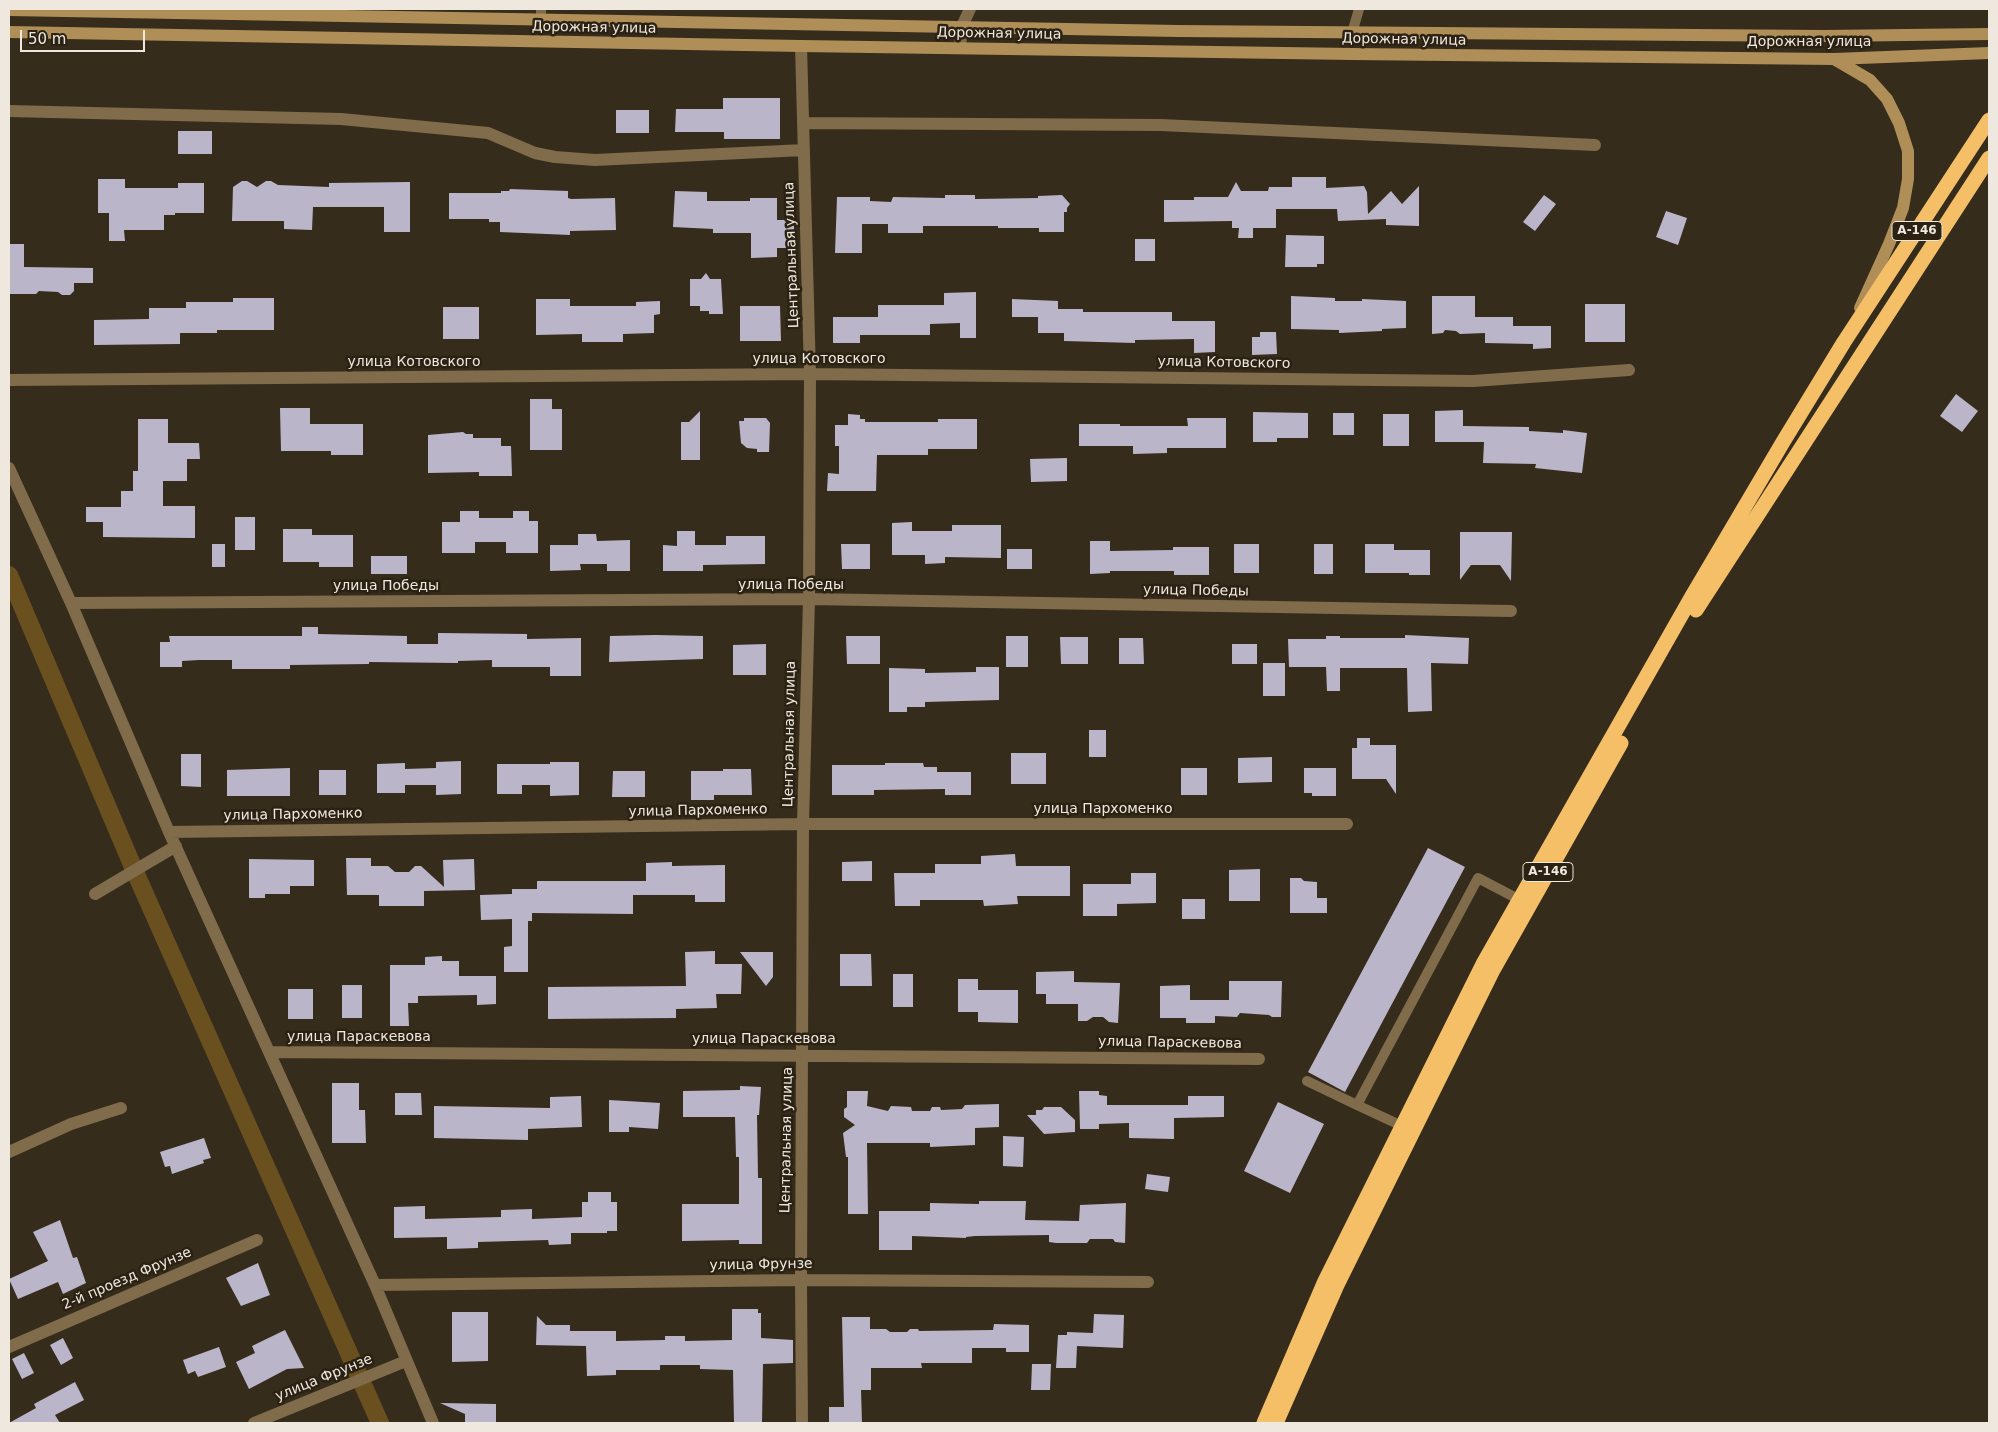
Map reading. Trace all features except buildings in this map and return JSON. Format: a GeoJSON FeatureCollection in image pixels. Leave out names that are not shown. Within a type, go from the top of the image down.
{"type":"FeatureCollection","features":[{"type":"Feature","properties":{"kind":"highway","name":"А-146"},"geometry":{"type":"LineString","coordinates":[[1264,1423],[1325,1281],[1483,964],[1691,598],[1844,342],[1989,120]]}},
{"type":"Feature","properties":{"kind":"highway","name":"А-146"},"geometry":{"type":"LineString","coordinates":[[1276,1423],[1337,1285],[1493,970],[1700,603],[1989,158]]}},
{"type":"Feature","properties":{"kind":"main road","name":"Дорожная улица"},"geometry":{"type":"LineString","coordinates":[[9,10],[541,14],[962,26],[1352,33],[1814,36],[1989,34]]}},
{"type":"Feature","properties":{"kind":"main road","name":"Дорожная улица"},"geometry":{"type":"LineString","coordinates":[[9,32],[1255,53],[1834,59],[1989,53]]}},
{"type":"Feature","properties":{"kind":"main road"},"geometry":{"type":"LineString","coordinates":[[1834,59],[1870,80],[1887,99],[1899,123],[1908,151],[1908,179],[1903,208],[1886,252],[1844,342]]}},
{"type":"Feature","properties":{"kind":"street"},"geometry":{"type":"LineString","coordinates":[[960,48],[962,26],[970,9]]}},
{"type":"Feature","properties":{"kind":"street","name":"Центральная улица"},"geometry":{"type":"LineString","coordinates":[[801,46],[810,374],[803,824],[802,1423]]}},
{"type":"Feature","properties":{"kind":"street"},"geometry":{"type":"LineString","coordinates":[[9,111],[341,119],[488,133],[535,153],[555,157],[595,160],[804,150]]}},
{"type":"Feature","properties":{"kind":"street"},"geometry":{"type":"LineString","coordinates":[[803,123],[1161,125],[1595,145]]}},
{"type":"Feature","properties":{"kind":"street","name":"улица Котовского"},"geometry":{"type":"LineString","coordinates":[[9,380],[810,374],[1473,381],[1628,370]]}},
{"type":"Feature","properties":{"kind":"street"},"geometry":{"type":"LineString","coordinates":[[9,468],[71,603],[169,832],[375,1285],[433,1423]]}},
{"type":"Feature","properties":{"kind":"street","name":"улица Победы"},"geometry":{"type":"LineString","coordinates":[[71,603],[808,599],[1511,611]]}},
{"type":"Feature","properties":{"kind":"street","name":"улица Пархоменко"},"geometry":{"type":"LineString","coordinates":[[169,832],[803,824],[1347,824]]}},
{"type":"Feature","properties":{"kind":"street"},"geometry":{"type":"LineString","coordinates":[[95,894],[176,846]]}},
{"type":"Feature","properties":{"kind":"street","name":"улица Параскевова"},"geometry":{"type":"LineString","coordinates":[[270,1052],[803,1054],[1259,1059]]}},
{"type":"Feature","properties":{"kind":"street"},"geometry":{"type":"LineString","coordinates":[[9,1152],[71,1124],[121,1108]]}},
{"type":"Feature","properties":{"kind":"street","name":"2-й проезд Фрунзе"},"geometry":{"type":"LineString","coordinates":[[9,1346],[257,1240]]}},
{"type":"Feature","properties":{"kind":"street","name":"улица Фрунзе"},"geometry":{"type":"LineString","coordinates":[[375,1285],[801,1280],[1148,1282]]}},
{"type":"Feature","properties":{"kind":"street","name":"улица Фрунзе"},"geometry":{"type":"LineString","coordinates":[[254,1423],[406,1361]]}},
{"type":"Feature","properties":{"kind":"lane"},"geometry":{"type":"LineString","coordinates":[[1352,33],[1359,9]]}},
{"type":"Feature","properties":{"kind":"lane"},"geometry":{"type":"LineString","coordinates":[[1357,1105],[1478,878],[1520,900]]}},
{"type":"Feature","properties":{"kind":"lane"},"geometry":{"type":"LineString","coordinates":[[1307,1081],[1402,1126]]}},
{"type":"Feature","properties":{"kind":"waterway"},"geometry":{"type":"LineString","coordinates":[[9,575],[136,874],[380,1423]]}}]}
